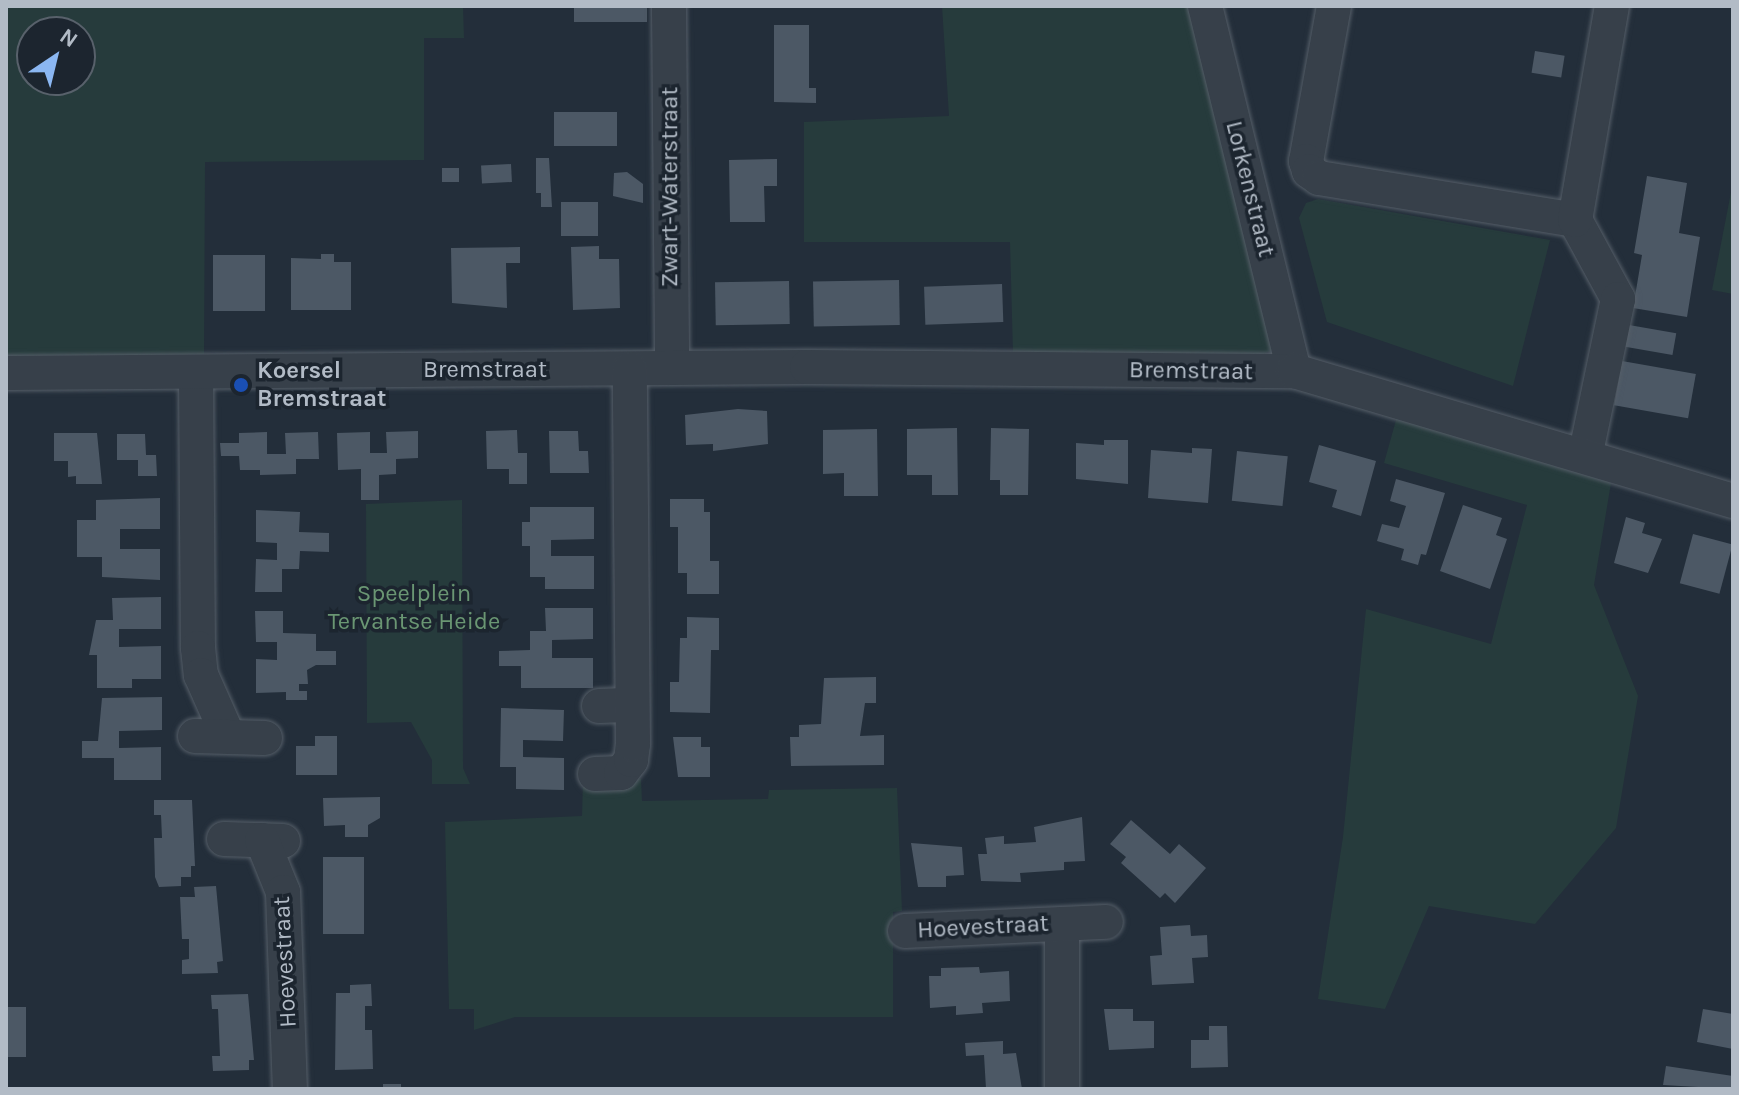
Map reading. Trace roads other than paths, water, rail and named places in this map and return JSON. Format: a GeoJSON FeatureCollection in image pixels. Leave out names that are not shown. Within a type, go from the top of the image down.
{"type":"FeatureCollection","features":[{"type":"Feature","properties":{"kind":"street","name":"Zwart-Waterstraat"},"geometry":{"type":"LineString","coordinates":[[669,6],[672,368]]}},
{"type":"Feature","properties":{"kind":"street","name":"Lorkenstraat"},"geometry":{"type":"LineString","coordinates":[[1205,6],[1294,371]]}},
{"type":"Feature","properties":{"kind":"street"},"geometry":{"type":"LineString","coordinates":[[1334,6],[1306,161],[1309,171],[1319,178],[1575,220]]}},
{"type":"Feature","properties":{"kind":"street"},"geometry":{"type":"LineString","coordinates":[[1585,457],[1618,299],[1575,220],[1612,6]]}},
{"type":"Feature","properties":{"kind":"street","name":"Bremstraat"},"geometry":{"type":"LineString","coordinates":[[6,373],[672,368],[1294,371],[1733,501]]}},
{"type":"Feature","properties":{"kind":"street"},"geometry":{"type":"LineString","coordinates":[[595,774],[621,773],[631,760],[616,706],[630,369]]}},
{"type":"Feature","properties":{"kind":"street"},"geometry":{"type":"LineString","coordinates":[[196,372],[198,648],[211,736],[265,738]]}},
{"type":"Feature","properties":{"kind":"street","name":"Hoevestraat"},"geometry":{"type":"LineString","coordinates":[[224,839],[275,840],[283,892],[290,1089]]}},
{"type":"Feature","properties":{"kind":"street","name":"Hoevestraat"},"geometry":{"type":"LineString","coordinates":[[905,931],[1106,922]]}},
{"type":"Feature","properties":{"kind":"street","name":"Hoevestraat"},"geometry":{"type":"LineString","coordinates":[[1062,924],[1062,1089]]}},
{"type":"Feature","properties":{"kind":"place","name":"Koersel Bremstraat"},"geometry":{"type":"Point","coordinates":[241,385]}},
{"type":"Feature","properties":{"kind":"park label","name":"Speelplein Tervantse Heide"},"geometry":{"type":"Point","coordinates":[414,608]}}]}
